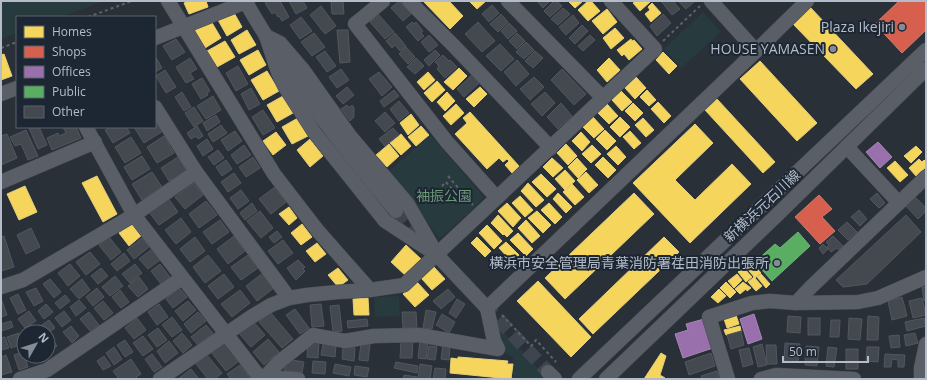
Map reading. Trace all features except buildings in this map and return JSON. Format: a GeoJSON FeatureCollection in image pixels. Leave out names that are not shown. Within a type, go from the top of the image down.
{"type":"FeatureCollection","features":[{"type":"Feature","properties":{"kind":"street"},"geometry":{"type":"LineString","coordinates":[[168,1],[183,28],[274,174],[318,231],[370,290]]}},
{"type":"Feature","properties":{"kind":"street"},"geometry":{"type":"LineString","coordinates":[[156,38],[183,28],[246,1],[266,36],[306,97],[360,170],[396,211]]}},
{"type":"Feature","properties":{"kind":"street"},"geometry":{"type":"LineString","coordinates":[[383,1],[355,24],[447,142],[497,198]]}},
{"type":"Feature","properties":{"kind":"street"},"geometry":{"type":"LineString","coordinates":[[409,1],[551,148]]}},
{"type":"Feature","properties":{"kind":"street"},"geometry":{"type":"LineString","coordinates":[[508,1],[602,98]]}},
{"type":"Feature","properties":{"kind":"street"},"geometry":{"type":"LineString","coordinates":[[160,379],[271,305],[289,298],[404,285],[655,49],[611,1]]}},
{"type":"Feature","properties":{"kind":"street"},"geometry":{"type":"LineString","coordinates":[[489,306],[807,1]]}},
{"type":"Feature","properties":{"kind":"street"},"geometry":{"type":"LineString","coordinates":[[705,4],[756,51]]}},
{"type":"Feature","properties":{"kind":"street"},"geometry":{"type":"LineString","coordinates":[[266,36],[280,43],[304,71],[350,136],[407,203],[437,255]]}},
{"type":"Feature","properties":{"kind":"street"},"geometry":{"type":"LineString","coordinates":[[87,128],[134,215],[262,379],[279,362],[313,335],[346,341],[374,336],[418,335],[498,349],[494,341],[489,306],[437,255],[385,221],[314,132],[285,88],[266,36]]}},
{"type":"Feature","properties":{"kind":"street","name":"新横浜元石川線"},"geometry":{"type":"LineString","coordinates":[[580,379],[926,50]]}},
{"type":"Feature","properties":{"kind":"street","name":"新横浜元石川線"},"geometry":{"type":"LineString","coordinates":[[606,379],[926,69]]}},
{"type":"Feature","properties":{"kind":"street"},"geometry":{"type":"LineString","coordinates":[[1,94],[16,88]]}},
{"type":"Feature","properties":{"kind":"street"},"geometry":{"type":"LineString","coordinates":[[156,109],[196,172],[289,298]]}},
{"type":"Feature","properties":{"kind":"street"},"geometry":{"type":"LineString","coordinates":[[1,182],[95,142]]}},
{"type":"Feature","properties":{"kind":"street"},"geometry":{"type":"LineString","coordinates":[[847,147],[899,203]]}},
{"type":"Feature","properties":{"kind":"street"},"geometry":{"type":"LineString","coordinates":[[1,287],[23,280],[134,215],[196,172]]}},
{"type":"Feature","properties":{"kind":"street"},"geometry":{"type":"LineString","coordinates":[[796,303],[811,286],[926,177]]}},
{"type":"Feature","properties":{"kind":"street"},"geometry":{"type":"LineString","coordinates":[[728,379],[709,317],[752,304],[770,301],[796,303],[858,302],[878,298],[926,277]]}},
{"type":"Feature","properties":{"kind":"street"},"geometry":{"type":"LineString","coordinates":[[20,379],[47,370],[182,278]]}},
{"type":"Feature","properties":{"kind":"street"},"geometry":{"type":"LineString","coordinates":[[920,379],[926,344]]}},
{"type":"Feature","properties":{"kind":"street"},"geometry":{"type":"LineString","coordinates":[[760,379],[776,375],[854,379]]}},
{"type":"Feature","properties":{"kind":"street"},"geometry":{"type":"LineString","coordinates":[[274,379],[298,379]]}},
{"type":"Feature","properties":{"kind":"path"},"geometry":{"type":"LineString","coordinates":[[91,16],[132,1]]}},
{"type":"Feature","properties":{"kind":"path"},"geometry":{"type":"LineString","coordinates":[[655,49],[705,4]]}},
{"type":"Feature","properties":{"kind":"path"},"geometry":{"type":"LineString","coordinates":[[1,48],[16,42]]}},
{"type":"Feature","properties":{"kind":"path"},"geometry":{"type":"LineString","coordinates":[[448,176],[475,208],[478,217]]}},
{"type":"Feature","properties":{"kind":"path"},"geometry":{"type":"LineString","coordinates":[[449,185],[452,181]]}},
{"type":"Feature","properties":{"kind":"path"},"geometry":{"type":"LineString","coordinates":[[442,182],[444,184],[446,182],[449,185]]}},
{"type":"Feature","properties":{"kind":"path"},"geometry":{"type":"LineString","coordinates":[[440,193],[443,190],[441,187],[444,184]]}},
{"type":"Feature","properties":{"kind":"path"},"geometry":{"type":"LineString","coordinates":[[449,185],[452,192]]}},
{"type":"Feature","properties":{"kind":"path"},"geometry":{"type":"LineString","coordinates":[[443,190],[446,192],[450,189]]}},
{"type":"Feature","properties":{"kind":"path"},"geometry":{"type":"LineString","coordinates":[[460,197],[463,194]]}},
{"type":"Feature","properties":{"kind":"path"},"geometry":{"type":"LineString","coordinates":[[489,306],[531,346],[536,340],[554,372]]}},
{"type":"Feature","properties":{"kind":"green space"},"geometry":{"type":"Polygon","coordinates":[[[1,1],[104,1],[64,16],[16,16],[16,33],[1,39],[1,1]]]}},
{"type":"Feature","properties":{"kind":"green space"},"geometry":{"type":"Polygon","coordinates":[[[703,12],[721,32],[681,68],[664,49],[703,12]]]}},
{"type":"Feature","properties":{"kind":"green space","name":"袖振公園"},"geometry":{"type":"Polygon","coordinates":[[[430,135],[484,197],[439,239],[389,171],[430,135]]]}},
{"type":"Feature","properties":{"kind":"green space"},"geometry":{"type":"Polygon","coordinates":[[[399,296],[400,316],[375,317],[374,297],[399,296]]]}},
{"type":"Feature","properties":{"kind":"green space"},"geometry":{"type":"Polygon","coordinates":[[[494,323],[529,358],[543,375],[542,379],[513,379],[513,357],[499,349],[494,323]]]}},
{"type":"Feature","properties":{"kind":"tunnel"},"geometry":{"type":"LineString","coordinates":[[396,211],[430,247]]}},
{"type":"Feature","properties":{"kind":"tunnel"},"geometry":{"type":"LineString","coordinates":[[484,304],[548,372]]}},
{"type":"Feature","properties":{"kind":"place","name":"Plaza Ikejiri"},"geometry":{"type":"Point","coordinates":[902,27]}},
{"type":"Feature","properties":{"kind":"place","name":"HOUSE YAMASEN"},"geometry":{"type":"Point","coordinates":[833,49]}},
{"type":"Feature","properties":{"kind":"place","name":"横浜市安全管理局青葉消防署荏田消防出張所"},"geometry":{"type":"Point","coordinates":[777,263]}}]}
